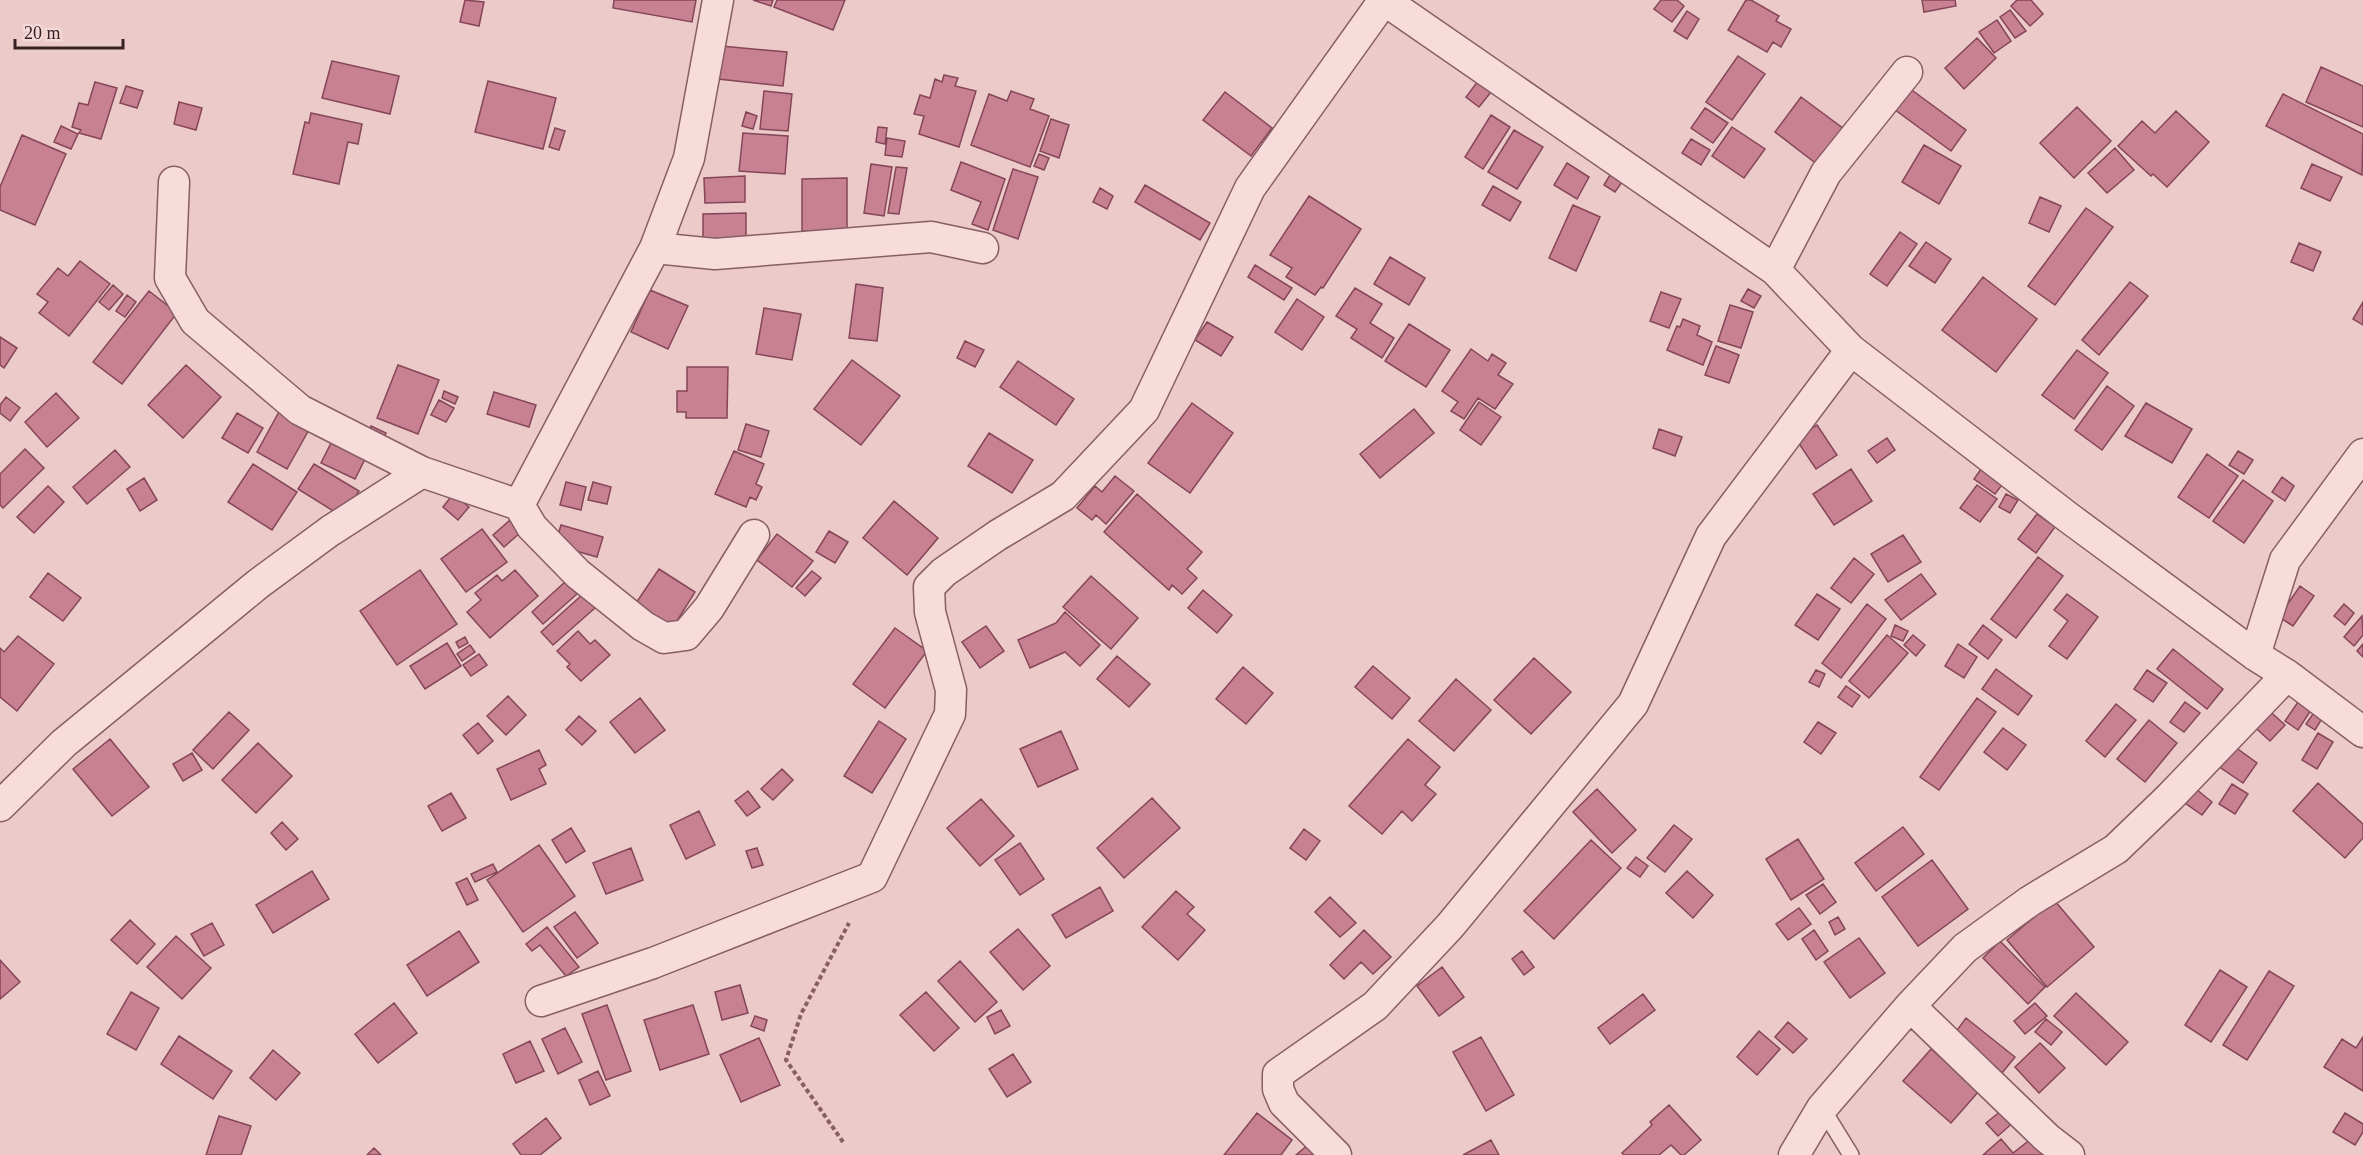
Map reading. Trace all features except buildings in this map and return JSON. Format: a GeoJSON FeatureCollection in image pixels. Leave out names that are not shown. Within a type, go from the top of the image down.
{"type":"FeatureCollection","features":[{"type":"Feature","properties":{"kind":"street"},"geometry":{"type":"LineString","coordinates":[[519,505],[655,248],[689,158],[717,0]]}},
{"type":"Feature","properties":{"kind":"street"},"geometry":{"type":"LineString","coordinates":[[541,1001],[653,963],[872,877],[950,714],[951,690],[930,612],[929,587],[944,572],[998,535],[1063,496],[1144,410],[1250,188],[1384,0],[1775,270],[1851,350],[2069,518],[2255,656],[2287,675],[2363,732]]}},
{"type":"Feature","properties":{"kind":"street"},"geometry":{"type":"LineString","coordinates":[[1775,270],[1826,174],[1907,72]]}},
{"type":"Feature","properties":{"kind":"street"},"geometry":{"type":"LineString","coordinates":[[174,182],[170,278],[195,321],[300,410],[422,472],[519,505],[532,527],[578,574],[643,626],[664,638],[686,635],[709,608],[754,536]]}},
{"type":"Feature","properties":{"kind":"street"},"geometry":{"type":"LineString","coordinates":[[655,248],[715,254],[931,237],[983,248]]}},
{"type":"Feature","properties":{"kind":"street"},"geometry":{"type":"LineString","coordinates":[[1336,1155],[1284,1103],[1278,1089],[1278,1074],[1375,1006],[1450,926],[1634,704],[1711,536],[1851,350]]}},
{"type":"Feature","properties":{"kind":"street"},"geometry":{"type":"LineString","coordinates":[[2255,656],[2285,560],[2363,454]]}},
{"type":"Feature","properties":{"kind":"street"},"geometry":{"type":"LineString","coordinates":[[0,806],[64,743],[258,584],[330,531],[422,472]]}},
{"type":"Feature","properties":{"kind":"street"},"geometry":{"type":"LineString","coordinates":[[1794,1155],[1822,1108],[1910,1006],[1965,948],[2030,901],[2116,849],[2170,797],[2287,675]]}},
{"type":"Feature","properties":{"kind":"street"},"geometry":{"type":"LineString","coordinates":[[1910,1006],[2047,1138],[2069,1155]]}},
{"type":"Feature","properties":{"kind":"lane"},"geometry":{"type":"LineString","coordinates":[[1822,1108],[1851,1155]]}},
{"type":"Feature","properties":{"kind":"path"},"geometry":{"type":"LineString","coordinates":[[843,1142],[786,1059],[801,1014],[836,951],[872,877]]}}]}
